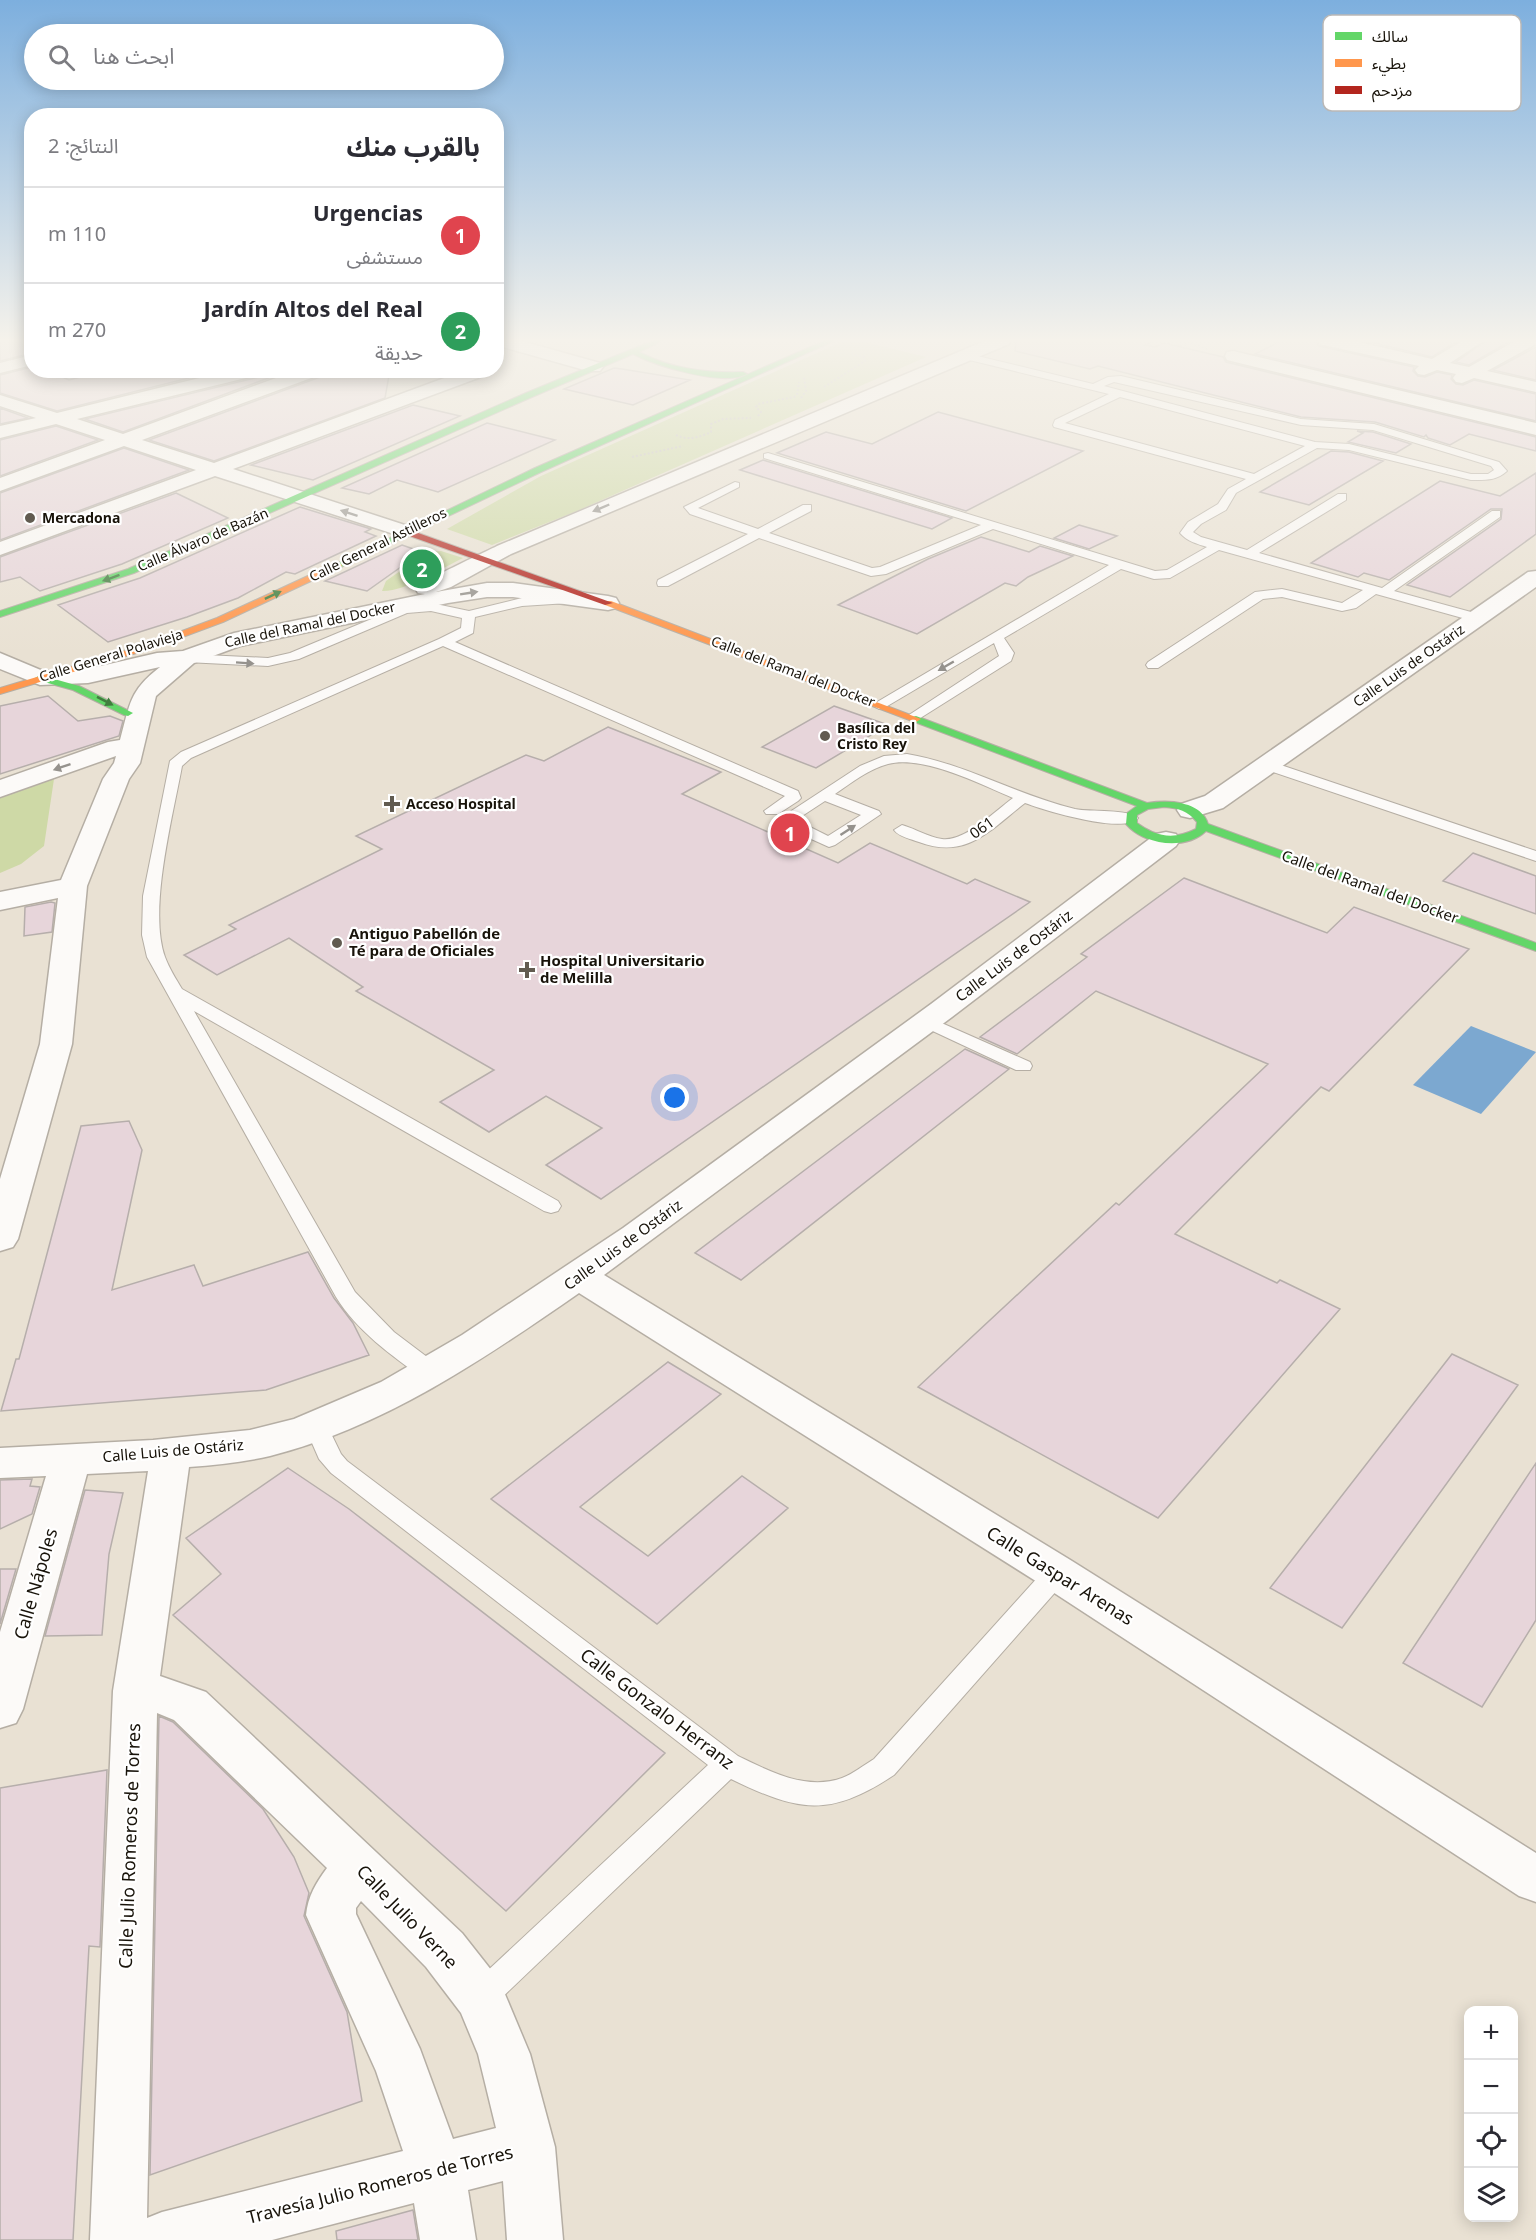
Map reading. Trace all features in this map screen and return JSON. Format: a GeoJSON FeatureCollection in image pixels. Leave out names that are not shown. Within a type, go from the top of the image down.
{"type":"FeatureCollection","features":[{"type":"Feature","properties":{"kind":"main road","name":"Calle Álvaro de Bazán"},"geometry":{"type":"LineString","coordinates":[[0,614],[131,571],[420,445]]}},
{"type":"Feature","properties":{"kind":"main road","name":"Calle General Astilleros"},"geometry":{"type":"LineString","coordinates":[[216,629],[404,531],[596,445]]}},
{"type":"Feature","properties":{"kind":"main road","name":"Calle del Ramal del Docker"},"geometry":{"type":"LineString","coordinates":[[404,531],[476,565],[608,603],[1146,806],[1173,805],[1197,818],[1536,947]]}},
{"type":"Feature","properties":{"kind":"main road","name":"Calle del Ramal del Docker"},"geometry":{"type":"LineString","coordinates":[[476,565],[571,596],[608,603]]}},
{"type":"Feature","properties":{"kind":"main road","name":"Calle General Polavieja"},"geometry":{"type":"LineString","coordinates":[[0,691],[150,646],[216,629]]}},
{"type":"Feature","properties":{"kind":"main road"},"geometry":{"type":"LineString","coordinates":[[40,678],[76,688],[128,713]]}},
{"type":"Feature","properties":{"kind":"main road"},"geometry":{"type":"LineString","coordinates":[[1146,806],[1132,813],[1131,824],[1144,834],[1167,840],[1187,838],[1200,831],[1197,818]]}},
{"type":"Feature","properties":{"kind":"street"},"geometry":{"type":"LineString","coordinates":[[0,485],[111,445]]}},
{"type":"Feature","properties":{"kind":"street"},"geometry":{"type":"LineString","coordinates":[[137,445],[404,531]]}},
{"type":"Feature","properties":{"kind":"street"},"geometry":{"type":"LineString","coordinates":[[0,549],[284,445]]}},
{"type":"Feature","properties":{"kind":"street"},"geometry":{"type":"LineString","coordinates":[[476,565],[630,496],[753,445]]}},
{"type":"Feature","properties":{"kind":"street","name":"Calle del Ramal del Docker"},"geometry":{"type":"LineString","coordinates":[[476,565],[443,582],[395,599],[216,629],[163,660],[138,680],[117,747],[112,752],[107,769],[116,779],[127,763],[144,695],[161,675],[190,656],[252,635],[487,590],[533,591],[608,603]]}},
{"type":"Feature","properties":{"kind":"street","name":"Calle Luis de Ostáriz"},"geometry":{"type":"LineString","coordinates":[[1197,818],[1214,802],[1266,765],[1536,577]]}},
{"type":"Feature","properties":{"kind":"street"},"geometry":{"type":"LineString","coordinates":[[0,660],[40,678],[101,674],[190,656],[216,629]]}},
{"type":"Feature","properties":{"kind":"street"},"geometry":{"type":"LineString","coordinates":[[0,789],[117,747]]}},
{"type":"Feature","properties":{"kind":"street"},"geometry":{"type":"LineString","coordinates":[[0,1239],[56,1044],[73,886],[116,779]]}},
{"type":"Feature","properties":{"kind":"street","name":"Calle Luis de Ostáriz"},"geometry":{"type":"LineString","coordinates":[[0,1463],[171,1455],[275,1440],[354,1413],[431,1372],[580,1277],[928,1022],[1167,840]]}},
{"type":"Feature","properties":{"kind":"street"},"geometry":{"type":"LineString","coordinates":[[0,901],[73,886]]}},
{"type":"Feature","properties":{"kind":"street","name":"Calle Gaspar Arenas"},"geometry":{"type":"LineString","coordinates":[[580,1277],[1057,1573],[1536,1880]]}},
{"type":"Feature","properties":{"kind":"street","name":"Calle Julio Romeros de Torres"},"geometry":{"type":"LineString","coordinates":[[118,2240],[135,1691],[171,1455]]}},
{"type":"Feature","properties":{"kind":"street","name":"Calle Nápoles"},"geometry":{"type":"LineString","coordinates":[[0,1709],[71,1460]]}},
{"type":"Feature","properties":{"kind":"street","name":"Calle Julio Verne"},"geometry":{"type":"LineString","coordinates":[[135,1691],[163,1695],[189,1706],[444,1950],[481,1997],[504,2054],[528,2147],[535,2240]]}},
{"type":"Feature","properties":{"kind":"street"},"geometry":{"type":"LineString","coordinates":[[357,1866],[332,1902],[331,1915],[401,2067],[437,2171],[448,2240]]}},
{"type":"Feature","properties":{"kind":"street","name":"Travesía Julio Romeros de Torres"},"geometry":{"type":"LineString","coordinates":[[162,2240],[528,2147]]}},
{"type":"Feature","properties":{"kind":"lane"},"geometry":{"type":"LineString","coordinates":[[1131,445],[1256,478]]}},
{"type":"Feature","properties":{"kind":"lane"},"geometry":{"type":"LineString","coordinates":[[1431,445],[1495,464],[1501,471],[1490,477],[1471,477],[1349,447],[1315,445],[1232,491],[1227,495],[1223,506],[1187,529],[1186,533],[1190,537],[1217,546],[1477,618]]}},
{"type":"Feature","properties":{"kind":"lane"},"geometry":{"type":"LineString","coordinates":[[768,456],[1154,575],[1166,576],[1217,546]]}},
{"type":"Feature","properties":{"kind":"lane"},"geometry":{"type":"LineString","coordinates":[[735,485],[690,507],[694,511],[865,571],[877,572],[990,526]]}},
{"type":"Feature","properties":{"kind":"lane"},"geometry":{"type":"LineString","coordinates":[[1249,554],[1342,497]]}},
{"type":"Feature","properties":{"kind":"lane"},"geometry":{"type":"LineString","coordinates":[[663,583],[807,508]]}},
{"type":"Feature","properties":{"kind":"lane"},"geometry":{"type":"LineString","coordinates":[[1153,665],[1260,595],[1282,593],[1342,607],[1351,605],[1379,590],[1496,514]]}},
{"type":"Feature","properties":{"kind":"lane"},"geometry":{"type":"LineString","coordinates":[[879,705],[1119,565]]}},
{"type":"Feature","properties":{"kind":"lane"},"geometry":{"type":"LineString","coordinates":[[190,656],[268,662],[294,656],[405,609],[431,607],[469,615],[522,602],[579,600]]}},
{"type":"Feature","properties":{"kind":"lane"},"geometry":{"type":"LineString","coordinates":[[431,1372],[394,1346],[362,1316],[346,1297],[156,957],[151,935],[151,896],[174,764],[177,760],[444,642],[468,630],[469,615]]}},
{"type":"Feature","properties":{"kind":"lane"},"geometry":{"type":"LineString","coordinates":[[914,718],[1006,658],[1007,653],[997,637]]}},
{"type":"Feature","properties":{"kind":"lane"},"geometry":{"type":"LineString","coordinates":[[444,642],[793,794],[793,798],[772,811]]}},
{"type":"Feature","properties":{"kind":"lane"},"geometry":{"type":"LineString","coordinates":[[914,685],[946,697]]}},
{"type":"Feature","properties":{"kind":"lane"},"geometry":{"type":"LineString","coordinates":[[825,795],[873,814],[830,842],[784,821],[825,795],[878,762],[906,757],[930,762],[1076,814],[1130,818]]}},
{"type":"Feature","properties":{"kind":"lane"},"geometry":{"type":"LineString","coordinates":[[1266,765],[1536,856]]}},
{"type":"Feature","properties":{"kind":"lane","name":"061"},"geometry":{"type":"LineString","coordinates":[[902,830],[935,842],[950,844],[965,840],[1023,797]]}},
{"type":"Feature","properties":{"kind":"lane"},"geometry":{"type":"LineString","coordinates":[[174,992],[551,1206]]}},
{"type":"Feature","properties":{"kind":"lane"},"geometry":{"type":"LineString","coordinates":[[928,1022],[1023,1066]]}},
{"type":"Feature","properties":{"kind":"lane","name":"Calle Gonzalo Herranz"},"geometry":{"type":"LineString","coordinates":[[317,1427],[331,1459],[339,1467],[728,1764],[767,1784],[804,1796],[848,1789],[884,1767],[1057,1573]]}},
{"type":"Feature","properties":{"kind":"lane"},"geometry":{"type":"LineString","coordinates":[[481,1997],[728,1764]]}},
{"type":"Feature","properties":{"kind":"path"},"geometry":{"type":"LineString","coordinates":[[631,457],[684,446]]}},
{"type":"Feature","properties":{"kind":"green space"},"geometry":{"type":"Polygon","coordinates":[[[612,445],[728,445],[577,511],[492,545],[447,529],[541,476],[612,445]]]}},
{"type":"Feature","properties":{"kind":"green space"},"geometry":{"type":"Polygon","coordinates":[[[441,551],[463,558],[412,584],[382,591],[386,581],[427,552],[441,551]]]}},
{"type":"Feature","properties":{"kind":"green space"},"geometry":{"type":"Polygon","coordinates":[[[54,779],[44,846],[21,864],[0,873],[0,798],[54,779]]]}},
{"type":"Feature","properties":{"kind":"water"},"geometry":{"type":"Polygon","coordinates":[[[1471,1026],[1536,1052],[1481,1114],[1413,1085],[1471,1026]]]}},
{"type":"Feature","properties":{"kind":"building"},"geometry":{"type":"Polygon","coordinates":[[[0,445],[86,445],[0,476],[0,445]]]}},
{"type":"Feature","properties":{"kind":"building"},"geometry":{"type":"Polygon","coordinates":[[[163,445],[259,445],[214,461],[163,445]]]}},
{"type":"Feature","properties":{"kind":"building"},"geometry":{"type":"Polygon","coordinates":[[[306,445],[394,445],[313,480],[251,465],[306,445]]]}},
{"type":"Feature","properties":{"kind":"building"},"geometry":{"type":"Polygon","coordinates":[[[439,445],[545,445],[438,492],[397,480],[369,494],[342,488],[439,445]]]}},
{"type":"Feature","properties":{"kind":"building"},"geometry":{"type":"Polygon","coordinates":[[[797,445],[1059,445],[1083,451],[966,511],[777,453],[797,445]]]}},
{"type":"Feature","properties":{"kind":"building"},"geometry":{"type":"Polygon","coordinates":[[[1359,445],[1410,445],[1396,453],[1359,445]]]}},
{"type":"Feature","properties":{"kind":"building"},"geometry":{"type":"Polygon","coordinates":[[[1511,445],[1536,445],[1536,451],[1511,445]]]}},
{"type":"Feature","properties":{"kind":"building","name":"Mercadona"},"geometry":{"type":"Polygon","coordinates":[[[124,448],[189,470],[0,540],[0,493],[124,448]]]}},
{"type":"Feature","properties":{"kind":"building"},"geometry":{"type":"Polygon","coordinates":[[[1331,451],[1349,452],[1383,461],[1309,505],[1260,492],[1331,451]]]}},
{"type":"Feature","properties":{"kind":"building"},"geometry":{"type":"Polygon","coordinates":[[[763,460],[952,518],[932,529],[740,470],[763,460]]]}},
{"type":"Feature","properties":{"kind":"building"},"geometry":{"type":"Polygon","coordinates":[[[1536,473],[1536,534],[1450,597],[1407,585],[1501,519],[1502,509],[1491,509],[1389,580],[1364,573],[1358,577],[1311,563],[1440,481],[1500,496],[1536,473]]]}},
{"type":"Feature","properties":{"kind":"building"},"geometry":{"type":"Polygon","coordinates":[[[176,493],[228,518],[122,564],[40,591],[20,577],[0,582],[0,557],[176,493]]]}},
{"type":"Feature","properties":{"kind":"building"},"geometry":{"type":"Polygon","coordinates":[[[300,507],[371,529],[365,532],[376,536],[295,574],[286,572],[238,598],[108,642],[58,605],[140,578],[300,507]]]}},
{"type":"Feature","properties":{"kind":"building"},"geometry":{"type":"Polygon","coordinates":[[[1079,525],[1117,536],[1089,549],[1054,538],[1079,525]]]}},
{"type":"Feature","properties":{"kind":"building"},"geometry":{"type":"Polygon","coordinates":[[[981,537],[1029,552],[1040,546],[1073,556],[1028,577],[1016,586],[1005,583],[917,634],[838,605],[928,559],[981,537]]]}},
{"type":"Feature","properties":{"kind":"building"},"geometry":{"type":"Polygon","coordinates":[[[402,545],[422,552],[367,591],[325,581],[402,545]]]}},
{"type":"Feature","properties":{"kind":"building"},"geometry":{"type":"Polygon","coordinates":[[[48,696],[78,721],[110,716],[123,721],[119,736],[0,774],[0,706],[48,696]]]}},
{"type":"Feature","properties":{"kind":"building","name":"Basílica del Cristo Rey"},"geometry":{"type":"Polygon","coordinates":[[[834,706],[888,725],[816,768],[762,747],[834,706]]]}},
{"type":"Feature","properties":{"kind":"building"},"geometry":{"type":"Polygon","coordinates":[[[608,727],[721,772],[682,794],[838,863],[870,843],[967,884],[975,879],[1030,902],[601,1199],[546,1165],[602,1128],[546,1096],[489,1132],[440,1102],[494,1070],[356,991],[363,987],[289,938],[217,975],[184,955],[236,929],[229,925],[382,849],[356,836],[526,755],[544,761],[608,727]]]}},
{"type":"Feature","properties":{"kind":"building"},"geometry":{"type":"Polygon","coordinates":[[[1473,853],[1536,876],[1536,914],[1443,881],[1473,853]]]}},
{"type":"Feature","properties":{"kind":"building"},"geometry":{"type":"Polygon","coordinates":[[[1184,878],[1327,933],[1354,907],[1469,949],[1329,1091],[1321,1087],[1175,1234],[1277,1283],[1280,1280],[1340,1309],[1158,1518],[918,1387],[1116,1203],[1119,1205],[1268,1064],[1096,991],[1017,1054],[980,1037],[1087,957],[1081,954],[1184,878]]]}},
{"type":"Feature","properties":{"kind":"building"},"geometry":{"type":"Polygon","coordinates":[[[55,903],[52,932],[24,936],[25,907],[55,903]]]}},
{"type":"Feature","properties":{"kind":"building"},"geometry":{"type":"Polygon","coordinates":[[[965,1049],[1009,1069],[741,1280],[695,1253],[965,1049]]]}},
{"type":"Feature","properties":{"kind":"building"},"geometry":{"type":"Polygon","coordinates":[[[129,1121],[142,1150],[112,1290],[194,1265],[203,1286],[308,1252],[334,1298],[353,1323],[369,1355],[266,1390],[1,1411],[16,1359],[19,1359],[81,1126],[129,1121]]]}},
{"type":"Feature","properties":{"kind":"building"},"geometry":{"type":"Polygon","coordinates":[[[1452,1354],[1518,1385],[1342,1628],[1270,1588],[1452,1354]]]}},
{"type":"Feature","properties":{"kind":"building"},"geometry":{"type":"Polygon","coordinates":[[[668,1362],[721,1394],[580,1507],[648,1556],[742,1476],[788,1508],[657,1624],[491,1499],[668,1362]]]}},
{"type":"Feature","properties":{"kind":"building"},"geometry":{"type":"Polygon","coordinates":[[[1536,1463],[1536,1620],[1482,1707],[1403,1663],[1536,1463]]]}},
{"type":"Feature","properties":{"kind":"building"},"geometry":{"type":"Polygon","coordinates":[[[288,1468],[349,1509],[665,1753],[506,1911],[173,1615],[221,1574],[186,1538],[288,1468]]]}},
{"type":"Feature","properties":{"kind":"building"},"geometry":{"type":"Polygon","coordinates":[[[32,1479],[30,1486],[40,1487],[32,1514],[0,1529],[0,1480],[32,1479]]]}},
{"type":"Feature","properties":{"kind":"building"},"geometry":{"type":"Polygon","coordinates":[[[85,1490],[123,1493],[109,1554],[102,1635],[45,1636],[85,1490]]]}},
{"type":"Feature","properties":{"kind":"building"},"geometry":{"type":"Polygon","coordinates":[[[0,1569],[16,1569],[0,1624],[0,1569]]]}},
{"type":"Feature","properties":{"kind":"building"},"geometry":{"type":"Polygon","coordinates":[[[159,1716],[173,1722],[263,1809],[294,1857],[309,1893],[304,1916],[347,2012],[362,2101],[150,2175],[159,1716]]]}},
{"type":"Feature","properties":{"kind":"building"},"geometry":{"type":"Polygon","coordinates":[[[107,1770],[100,1947],[89,1946],[73,2240],[0,2240],[0,1788],[107,1770]]]}},
{"type":"Feature","properties":{"kind":"building"},"geometry":{"type":"Polygon","coordinates":[[[413,2210],[418,2240],[337,2240],[336,2231],[413,2210]]]}},
{"type":"Feature","properties":{"kind":"traffic: fast"},"geometry":{"type":"LineString","coordinates":[[0,614],[131,571],[417,445]]}},
{"type":"Feature","properties":{"kind":"traffic: fast"},"geometry":{"type":"LineString","coordinates":[[338,565],[596,445]]}},
{"type":"Feature","properties":{"kind":"traffic: fast"},"geometry":{"type":"LineString","coordinates":[[40,678],[76,688],[128,713]]}},
{"type":"Feature","properties":{"kind":"traffic: fast"},"geometry":{"type":"LineString","coordinates":[[916,719],[1146,806]]}},
{"type":"Feature","properties":{"kind":"traffic: fast"},"geometry":{"type":"LineString","coordinates":[[1164,804],[1191,810],[1203,822],[1201,831],[1183,838],[1165,840],[1147,835],[1131,824],[1132,813],[1146,806],[1164,804]]}},
{"type":"Feature","properties":{"kind":"traffic: fast"},"geometry":{"type":"LineString","coordinates":[[1203,826],[1536,947]]}},
{"type":"Feature","properties":{"kind":"traffic: slow"},"geometry":{"type":"LineString","coordinates":[[0,691],[150,646],[220,620],[338,565]]}},
{"type":"Feature","properties":{"kind":"traffic: slow"},"geometry":{"type":"LineString","coordinates":[[608,603],[916,719]]}},
{"type":"Feature","properties":{"kind":"traffic: jam"},"geometry":{"type":"LineString","coordinates":[[404,531],[608,603]]}},
{"type":"Feature","properties":{"kind":"place","name":"Mercadona"},"geometry":{"type":"Point","coordinates":[30,518]}},
{"type":"Feature","properties":{"kind":"place","name":"Jardín Altos del Real"},"geometry":{"type":"Point","coordinates":[422,569]}},
{"type":"Feature","properties":{"kind":"place","name":"Basílica del Cristo Rey"},"geometry":{"type":"Point","coordinates":[825,736]}},
{"type":"Feature","properties":{"kind":"place","name":"Acceso Hospital"},"geometry":{"type":"Point","coordinates":[392,804]}},
{"type":"Feature","properties":{"kind":"place","name":"Urgencias"},"geometry":{"type":"Point","coordinates":[790,833]}},
{"type":"Feature","properties":{"kind":"place","name":"Antiguo Pabellón de Té para de Oficiales"},"geometry":{"type":"Point","coordinates":[337,943]}},
{"type":"Feature","properties":{"kind":"place","name":"Hospital Universitario de Melilla"},"geometry":{"type":"Point","coordinates":[527,970]}}]}
